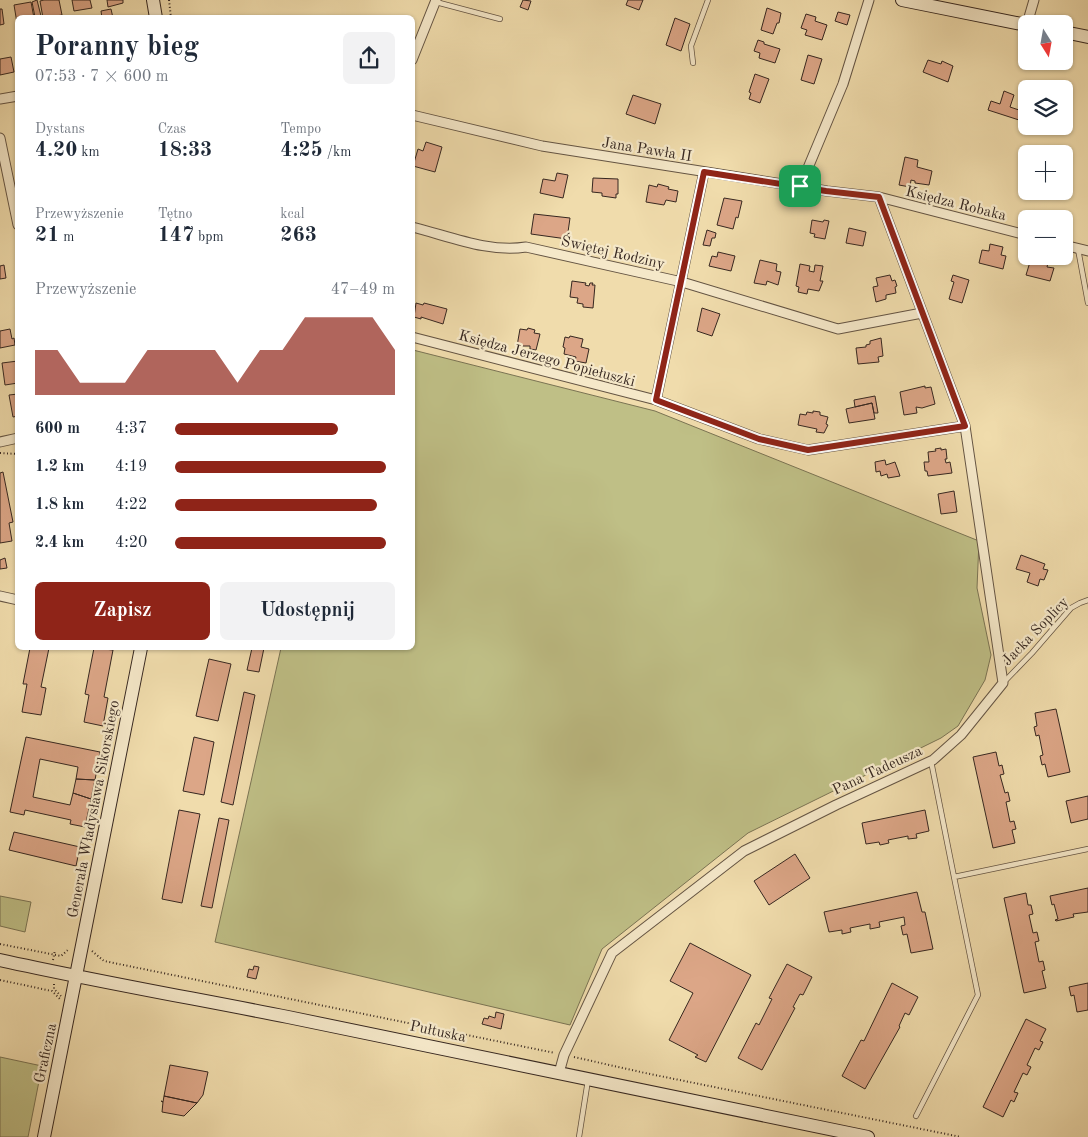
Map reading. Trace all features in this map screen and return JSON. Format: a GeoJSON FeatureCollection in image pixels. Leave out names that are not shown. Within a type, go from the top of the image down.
{"type":"FeatureCollection","features":[{"type":"Feature","properties":{"kind":"main road"},"geometry":{"type":"LineString","coordinates":[[153,0],[156,15]]}},
{"type":"Feature","properties":{"kind":"main road"},"geometry":{"type":"LineString","coordinates":[[902,0],[1018,22]]}},
{"type":"Feature","properties":{"kind":"main road"},"geometry":{"type":"LineString","coordinates":[[1073,34],[1088,37]]}},
{"type":"Feature","properties":{"kind":"main road","name":"Generała Władysława Sikorskiego"},"geometry":{"type":"LineString","coordinates":[[77,976],[141,650]]}},
{"type":"Feature","properties":{"kind":"main road","name":"Pułtuska"},"geometry":{"type":"LineString","coordinates":[[0,960],[868,1137]]}},
{"type":"Feature","properties":{"kind":"main road","name":"Graficzna"},"geometry":{"type":"LineString","coordinates":[[44,1137],[77,976]]}},
{"type":"Feature","properties":{"kind":"street"},"geometry":{"type":"LineString","coordinates":[[800,186],[843,84],[870,0]]}},
{"type":"Feature","properties":{"kind":"street"},"geometry":{"type":"LineString","coordinates":[[1029,15],[1034,0]]}},
{"type":"Feature","properties":{"kind":"street"},"geometry":{"type":"LineString","coordinates":[[415,53],[436,1]]}},
{"type":"Feature","properties":{"kind":"street"},"geometry":{"type":"LineString","coordinates":[[0,99],[15,96]]}},
{"type":"Feature","properties":{"kind":"street","name":"Jana Pawła II"},"geometry":{"type":"LineString","coordinates":[[415,116],[542,146],[879,197]]}},
{"type":"Feature","properties":{"kind":"street"},"geometry":{"type":"LineString","coordinates":[[0,138],[15,211]]}},
{"type":"Feature","properties":{"kind":"street"},"geometry":{"type":"LineString","coordinates":[[656,400],[704,172]]}},
{"type":"Feature","properties":{"kind":"street"},"geometry":{"type":"LineString","coordinates":[[879,197],[965,426],[1003,682]]}},
{"type":"Feature","properties":{"kind":"street","name":"Księdza Robaka"},"geometry":{"type":"LineString","coordinates":[[879,197],[1018,233]]}},
{"type":"Feature","properties":{"kind":"street","name":"Świętej Rodziny"},"geometry":{"type":"LineString","coordinates":[[415,227],[485,246],[514,249],[526,247],[682,282],[838,329],[922,313]]}},
{"type":"Feature","properties":{"kind":"street"},"geometry":{"type":"LineString","coordinates":[[1073,247],[1088,251]]}},
{"type":"Feature","properties":{"kind":"street","name":"Księdza Jerzego Popiełuszki"},"geometry":{"type":"LineString","coordinates":[[415,338],[656,400],[759,439],[808,450],[965,426]]}},
{"type":"Feature","properties":{"kind":"street"},"geometry":{"type":"LineString","coordinates":[[0,442],[15,439]]}},
{"type":"Feature","properties":{"kind":"street"},"geometry":{"type":"LineString","coordinates":[[0,596],[15,599]]}},
{"type":"Feature","properties":{"kind":"street","name":"Pana Tadeusza"},"geometry":{"type":"LineString","coordinates":[[559,1073],[564,1055],[612,954],[744,851],[931,760],[961,735],[1003,682]]}},
{"type":"Feature","properties":{"kind":"lane"},"geometry":{"type":"LineString","coordinates":[[693,63],[691,46],[708,0]]}},
{"type":"Feature","properties":{"kind":"lane"},"geometry":{"type":"LineString","coordinates":[[436,1],[500,20]]}},
{"type":"Feature","properties":{"kind":"lane"},"geometry":{"type":"LineString","coordinates":[[1077,248],[1088,303]]}},
{"type":"Feature","properties":{"kind":"lane","name":"Jacka Soplicy"},"geometry":{"type":"LineString","coordinates":[[1003,682],[1071,608],[1088,600]]}},
{"type":"Feature","properties":{"kind":"lane"},"geometry":{"type":"LineString","coordinates":[[916,1116],[978,995],[931,760]]}},
{"type":"Feature","properties":{"kind":"lane"},"geometry":{"type":"LineString","coordinates":[[954,877],[1088,849]]}},
{"type":"Feature","properties":{"kind":"lane"},"geometry":{"type":"LineString","coordinates":[[579,1137],[588,1079]]}},
{"type":"Feature","properties":{"kind":"path"},"geometry":{"type":"LineString","coordinates":[[169,0],[171,15]]}},
{"type":"Feature","properties":{"kind":"path"},"geometry":{"type":"LineString","coordinates":[[0,453],[15,454]]}},
{"type":"Feature","properties":{"kind":"path"},"geometry":{"type":"LineString","coordinates":[[0,944],[60,956],[74,947]]}},
{"type":"Feature","properties":{"kind":"path"},"geometry":{"type":"LineString","coordinates":[[92,951],[104,961],[961,1137]]}},
{"type":"Feature","properties":{"kind":"path"},"geometry":{"type":"LineString","coordinates":[[0,980],[52,991],[62,1000],[72,1004]]}},
{"type":"Feature","properties":{"kind":"green space"},"geometry":{"type":"Polygon","coordinates":[[[415,351],[655,411],[979,541],[977,588],[991,655],[985,680],[958,726],[941,738],[748,833],[602,949],[570,1025],[215,942],[281,650],[415,650],[415,351]]]}},
{"type":"Feature","properties":{"kind":"green space"},"geometry":{"type":"Polygon","coordinates":[[[0,896],[31,902],[25,932],[0,926],[0,896]]]}},
{"type":"Feature","properties":{"kind":"green space"},"geometry":{"type":"Polygon","coordinates":[[[0,1057],[42,1066],[28,1137],[0,1137],[0,1057]]]}},
{"type":"Feature","properties":{"kind":"building"},"geometry":{"type":"Polygon","coordinates":[[[37,0],[41,15],[35,15],[32,2],[37,0]]]}},
{"type":"Feature","properties":{"kind":"building"},"geometry":{"type":"Polygon","coordinates":[[[59,0],[62,15],[42,15],[40,1],[59,0]]]}},
{"type":"Feature","properties":{"kind":"building"},"geometry":{"type":"Polygon","coordinates":[[[72,0],[90,0],[92,8],[74,11],[72,0]]]}},
{"type":"Feature","properties":{"kind":"building"},"geometry":{"type":"Polygon","coordinates":[[[107,0],[123,0],[123,3],[108,7],[107,0]]]}},
{"type":"Feature","properties":{"kind":"building"},"geometry":{"type":"Polygon","coordinates":[[[523,0],[531,1],[528,10],[520,7],[523,0]]]}},
{"type":"Feature","properties":{"kind":"building"},"geometry":{"type":"Polygon","coordinates":[[[628,0],[643,0],[639,10],[626,5],[628,0]]]}},
{"type":"Feature","properties":{"kind":"building"},"geometry":{"type":"Polygon","coordinates":[[[31,2],[33,15],[16,15],[14,5],[31,2]]]}},
{"type":"Feature","properties":{"kind":"building"},"geometry":{"type":"Polygon","coordinates":[[[767,8],[781,13],[779,23],[777,23],[773,34],[761,30],[767,8]]]}},
{"type":"Feature","properties":{"kind":"building"},"geometry":{"type":"Polygon","coordinates":[[[0,9],[2,9],[4,24],[0,25],[0,9]]]}},
{"type":"Feature","properties":{"kind":"building"},"geometry":{"type":"Polygon","coordinates":[[[111,9],[112,15],[102,15],[101,11],[111,9]]]}},
{"type":"Feature","properties":{"kind":"building"},"geometry":{"type":"Polygon","coordinates":[[[838,12],[850,15],[847,25],[835,21],[838,12]]]}},
{"type":"Feature","properties":{"kind":"building"},"geometry":{"type":"Polygon","coordinates":[[[806,14],[816,17],[815,21],[827,25],[822,40],[805,35],[807,30],[801,28],[806,14]]]}},
{"type":"Feature","properties":{"kind":"building"},"geometry":{"type":"Polygon","coordinates":[[[675,18],[690,24],[681,51],[666,45],[675,18]]]}},
{"type":"Feature","properties":{"kind":"building"},"geometry":{"type":"Polygon","coordinates":[[[758,40],[780,49],[775,63],[759,58],[760,53],[754,51],[758,40]]]}},
{"type":"Feature","properties":{"kind":"building"},"geometry":{"type":"Polygon","coordinates":[[[808,55],[822,59],[814,84],[801,80],[808,55]]]}},
{"type":"Feature","properties":{"kind":"building"},"geometry":{"type":"Polygon","coordinates":[[[11,57],[14,72],[0,75],[0,59],[11,57]]]}},
{"type":"Feature","properties":{"kind":"building"},"geometry":{"type":"Polygon","coordinates":[[[928,60],[941,64],[942,61],[953,66],[948,82],[923,72],[928,60]]]}},
{"type":"Feature","properties":{"kind":"building"},"geometry":{"type":"Polygon","coordinates":[[[755,74],[769,79],[760,103],[749,99],[751,93],[749,92],[755,74]]]}},
{"type":"Feature","properties":{"kind":"building"},"geometry":{"type":"Polygon","coordinates":[[[1004,91],[1014,95],[1010,107],[1018,110],[1018,120],[988,110],[991,101],[1000,104],[1004,91]]]}},
{"type":"Feature","properties":{"kind":"building"},"geometry":{"type":"Polygon","coordinates":[[[633,95],[661,104],[655,124],[626,114],[633,95]]]}},
{"type":"Feature","properties":{"kind":"building"},"geometry":{"type":"Polygon","coordinates":[[[426,142],[442,147],[435,172],[415,167],[418,149],[423,151],[426,142]]]}},
{"type":"Feature","properties":{"kind":"building"},"geometry":{"type":"Polygon","coordinates":[[[905,157],[918,160],[917,167],[932,171],[929,185],[915,183],[915,181],[911,180],[910,187],[899,185],[905,157]]]}},
{"type":"Feature","properties":{"kind":"building"},"geometry":{"type":"Polygon","coordinates":[[[557,173],[568,175],[563,198],[540,193],[543,179],[555,181],[557,173]]]}},
{"type":"Feature","properties":{"kind":"building"},"geometry":{"type":"Polygon","coordinates":[[[593,178],[618,179],[618,194],[616,194],[616,198],[592,192],[593,178]]]}},
{"type":"Feature","properties":{"kind":"building"},"geometry":{"type":"Polygon","coordinates":[[[658,184],[678,191],[676,202],[666,200],[664,205],[646,202],[649,185],[657,187],[658,184]]]}},
{"type":"Feature","properties":{"kind":"building"},"geometry":{"type":"Polygon","coordinates":[[[724,198],[742,201],[733,229],[717,225],[724,198]]]}},
{"type":"Feature","properties":{"kind":"building"},"geometry":{"type":"Polygon","coordinates":[[[534,214],[570,218],[567,239],[531,234],[534,214]]]}},
{"type":"Feature","properties":{"kind":"building"},"geometry":{"type":"Polygon","coordinates":[[[812,220],[829,221],[825,239],[814,237],[815,234],[810,233],[812,220]]]}},
{"type":"Feature","properties":{"kind":"building"},"geometry":{"type":"Polygon","coordinates":[[[849,228],[866,232],[863,246],[846,243],[849,228]]]}},
{"type":"Feature","properties":{"kind":"building"},"geometry":{"type":"Polygon","coordinates":[[[707,230],[716,233],[715,238],[712,238],[710,246],[703,245],[707,230]]]}},
{"type":"Feature","properties":{"kind":"building"},"geometry":{"type":"Polygon","coordinates":[[[990,244],[1003,247],[1001,255],[1006,256],[1003,269],[979,263],[982,250],[989,251],[990,244]]]}},
{"type":"Feature","properties":{"kind":"building"},"geometry":{"type":"Polygon","coordinates":[[[718,252],[735,256],[731,271],[709,266],[712,256],[717,257],[718,252]]]}},
{"type":"Feature","properties":{"kind":"building"},"geometry":{"type":"Polygon","coordinates":[[[760,260],[777,264],[776,271],[781,272],[778,285],[767,281],[766,285],[754,283],[760,260]]]}},
{"type":"Feature","properties":{"kind":"building"},"geometry":{"type":"Polygon","coordinates":[[[800,264],[810,266],[809,271],[814,272],[815,265],[823,266],[820,281],[823,281],[819,291],[808,289],[807,294],[798,292],[799,287],[796,286],[800,264]]]}},
{"type":"Feature","properties":{"kind":"building"},"geometry":{"type":"Polygon","coordinates":[[[4,265],[6,278],[0,279],[0,266],[4,265]]]}},
{"type":"Feature","properties":{"kind":"building"},"geometry":{"type":"Polygon","coordinates":[[[1029,265],[1048,265],[1047,267],[1054,268],[1050,281],[1026,275],[1029,265]]]}},
{"type":"Feature","properties":{"kind":"building"},"geometry":{"type":"Polygon","coordinates":[[[890,275],[892,281],[895,280],[897,286],[895,287],[896,293],[886,295],[886,299],[876,302],[873,287],[878,286],[876,278],[890,275]]]}},
{"type":"Feature","properties":{"kind":"building"},"geometry":{"type":"Polygon","coordinates":[[[953,275],[969,280],[962,303],[949,299],[954,282],[951,281],[953,275]]]}},
{"type":"Feature","properties":{"kind":"building"},"geometry":{"type":"Polygon","coordinates":[[[572,281],[586,283],[585,285],[589,286],[590,283],[595,285],[593,308],[583,307],[583,304],[577,303],[578,298],[570,297],[572,281]]]}},
{"type":"Feature","properties":{"kind":"building"},"geometry":{"type":"Polygon","coordinates":[[[416,303],[423,305],[424,303],[447,309],[443,324],[421,317],[421,319],[415,317],[416,303]]]}},
{"type":"Feature","properties":{"kind":"building"},"geometry":{"type":"Polygon","coordinates":[[[702,308],[720,314],[712,336],[697,331],[702,308]]]}},
{"type":"Feature","properties":{"kind":"building"},"geometry":{"type":"Polygon","coordinates":[[[528,328],[535,330],[534,333],[540,334],[536,350],[530,349],[530,346],[517,346],[520,329],[527,330],[528,328]]]}},
{"type":"Feature","properties":{"kind":"building"},"geometry":{"type":"Polygon","coordinates":[[[10,329],[15,345],[0,348],[0,331],[10,329]]]}},
{"type":"Feature","properties":{"kind":"building"},"geometry":{"type":"Polygon","coordinates":[[[570,336],[583,339],[581,347],[589,349],[586,363],[575,361],[576,357],[564,354],[565,337],[569,338],[570,336]]]}},
{"type":"Feature","properties":{"kind":"building"},"geometry":{"type":"Polygon","coordinates":[[[881,338],[883,356],[878,357],[879,362],[858,364],[856,348],[866,347],[866,345],[870,344],[870,341],[881,338]]]}},
{"type":"Feature","properties":{"kind":"building"},"geometry":{"type":"Polygon","coordinates":[[[15,361],[15,383],[5,385],[2,363],[15,361]]]}},
{"type":"Feature","properties":{"kind":"building"},"geometry":{"type":"Polygon","coordinates":[[[925,386],[925,388],[931,387],[935,404],[922,408],[916,407],[917,413],[904,415],[900,392],[925,386]]]}},
{"type":"Feature","properties":{"kind":"building"},"geometry":{"type":"Polygon","coordinates":[[[15,394],[15,417],[13,417],[9,395],[15,394]]]}},
{"type":"Feature","properties":{"kind":"building"},"geometry":{"type":"Polygon","coordinates":[[[875,396],[878,413],[874,413],[872,403],[855,407],[854,400],[875,396]]]}},
{"type":"Feature","properties":{"kind":"building"},"geometry":{"type":"Polygon","coordinates":[[[872,403],[875,419],[849,423],[846,409],[872,403]]]}},
{"type":"Feature","properties":{"kind":"building"},"geometry":{"type":"Polygon","coordinates":[[[813,411],[820,412],[820,415],[828,417],[826,424],[828,425],[824,433],[816,432],[817,429],[798,425],[800,414],[806,415],[807,412],[813,413],[813,411]]]}},
{"type":"Feature","properties":{"kind":"building"},"geometry":{"type":"Polygon","coordinates":[[[941,448],[941,450],[946,449],[946,463],[950,462],[952,473],[928,476],[927,471],[925,471],[924,462],[929,462],[928,452],[941,448]]]}},
{"type":"Feature","properties":{"kind":"building"},"geometry":{"type":"Polygon","coordinates":[[[885,460],[886,465],[895,462],[900,476],[888,478],[887,474],[881,476],[880,471],[876,472],[875,462],[885,460]]]}},
{"type":"Feature","properties":{"kind":"building"},"geometry":{"type":"Polygon","coordinates":[[[3,472],[13,522],[9,523],[12,541],[0,543],[0,473],[3,472]]]}},
{"type":"Feature","properties":{"kind":"building"},"geometry":{"type":"Polygon","coordinates":[[[954,491],[957,512],[941,514],[938,494],[954,491]]]}},
{"type":"Feature","properties":{"kind":"building"},"geometry":{"type":"Polygon","coordinates":[[[1021,555],[1045,564],[1043,569],[1048,570],[1044,580],[1040,579],[1038,586],[1027,582],[1030,573],[1016,569],[1021,555]]]}},
{"type":"Feature","properties":{"kind":"building"},"geometry":{"type":"Polygon","coordinates":[[[5,558],[7,568],[0,569],[0,560],[5,558]]]}},
{"type":"Feature","properties":{"kind":"building"},"geometry":{"type":"Polygon","coordinates":[[[30,650],[49,650],[41,687],[46,688],[41,715],[22,712],[27,684],[23,684],[30,650]]]}},
{"type":"Feature","properties":{"kind":"building"},"geometry":{"type":"Polygon","coordinates":[[[94,650],[113,650],[104,697],[108,698],[103,726],[84,722],[89,695],[85,694],[94,650]]]}},
{"type":"Feature","properties":{"kind":"building"},"geometry":{"type":"Polygon","coordinates":[[[252,650],[264,650],[259,672],[247,670],[252,650]]]}},
{"type":"Feature","properties":{"kind":"building"},"geometry":{"type":"Polygon","coordinates":[[[209,659],[231,664],[218,721],[196,716],[209,659]]]}},
{"type":"Feature","properties":{"kind":"building"},"geometry":{"type":"Polygon","coordinates":[[[244,692],[255,695],[233,805],[221,802],[244,692]]]}},
{"type":"Feature","properties":{"kind":"building"},"geometry":{"type":"Polygon","coordinates":[[[1056,709],[1070,772],[1048,777],[1045,764],[1042,765],[1040,756],[1043,755],[1039,735],[1036,736],[1034,727],[1037,726],[1035,713],[1056,709]]]}},
{"type":"Feature","properties":{"kind":"building"},"geometry":{"type":"Polygon","coordinates":[[[26,737],[100,752],[95,780],[76,779],[78,767],[40,759],[33,797],[70,805],[73,793],[91,799],[85,827],[70,824],[71,820],[25,810],[24,815],[10,812],[26,737]]]}},
{"type":"Feature","properties":{"kind":"building"},"geometry":{"type":"Polygon","coordinates":[[[194,737],[214,742],[204,795],[183,791],[194,737]]]}},
{"type":"Feature","properties":{"kind":"building"},"geometry":{"type":"Polygon","coordinates":[[[996,752],[999,766],[1002,765],[1004,774],[1000,775],[1005,793],[1008,792],[1010,801],[1006,802],[1010,822],[1014,821],[1016,829],[1012,830],[1015,843],[993,848],[973,757],[996,752]]]}},
{"type":"Feature","properties":{"kind":"building"},"geometry":{"type":"Polygon","coordinates":[[[76,779],[95,780],[91,799],[73,793],[76,779]]]}},
{"type":"Feature","properties":{"kind":"building"},"geometry":{"type":"Polygon","coordinates":[[[1088,796],[1088,819],[1071,823],[1066,801],[1088,796]]]}},
{"type":"Feature","properties":{"kind":"building"},"geometry":{"type":"Polygon","coordinates":[[[179,810],[200,814],[182,903],[162,899],[179,810]]]}},
{"type":"Feature","properties":{"kind":"building"},"geometry":{"type":"Polygon","coordinates":[[[925,810],[929,831],[916,834],[917,838],[908,839],[908,836],[888,840],[889,843],[880,845],[879,842],[866,844],[862,823],[925,810]]]}},
{"type":"Feature","properties":{"kind":"building"},"geometry":{"type":"Polygon","coordinates":[[[219,818],[229,820],[212,908],[201,906],[219,818]]]}},
{"type":"Feature","properties":{"kind":"building"},"geometry":{"type":"Polygon","coordinates":[[[14,832],[80,847],[76,866],[9,850],[14,832]]]}},
{"type":"Feature","properties":{"kind":"building"},"geometry":{"type":"Polygon","coordinates":[[[795,854],[810,878],[769,905],[754,881],[795,854]]]}},
{"type":"Feature","properties":{"kind":"building"},"geometry":{"type":"Polygon","coordinates":[[[1088,888],[1088,912],[1073,914],[1074,917],[1055,920],[1058,919],[1050,896],[1088,888]]]}},
{"type":"Feature","properties":{"kind":"building"},"geometry":{"type":"Polygon","coordinates":[[[917,892],[922,912],[925,912],[933,949],[911,953],[907,934],[903,935],[901,926],[905,925],[904,917],[879,922],[880,927],[870,929],[870,924],[850,928],[851,932],[842,934],[842,930],[829,932],[824,912],[917,892]]]}},
{"type":"Feature","properties":{"kind":"building"},"geometry":{"type":"Polygon","coordinates":[[[1026,893],[1028,905],[1031,905],[1033,914],[1029,915],[1033,933],[1037,932],[1039,941],[1035,942],[1039,962],[1043,961],[1045,970],[1042,971],[1046,988],[1024,993],[1004,898],[1026,893]]]}},
{"type":"Feature","properties":{"kind":"building"},"geometry":{"type":"Polygon","coordinates":[[[690,943],[751,975],[706,1062],[695,1057],[698,1055],[669,1040],[693,993],[670,981],[690,943]]]}},
{"type":"Feature","properties":{"kind":"building"},"geometry":{"type":"Polygon","coordinates":[[[787,964],[812,977],[803,995],[800,994],[793,1007],[795,1008],[762,1070],[738,1058],[756,1023],[759,1025],[772,999],[769,998],[787,964]]]}},
{"type":"Feature","properties":{"kind":"building"},"geometry":{"type":"Polygon","coordinates":[[[254,966],[259,967],[256,979],[247,977],[249,969],[253,970],[254,966]]]}},
{"type":"Feature","properties":{"kind":"building"},"geometry":{"type":"Polygon","coordinates":[[[892,983],[918,997],[909,1015],[905,1013],[900,1027],[865,1089],[842,1076],[861,1040],[864,1041],[892,983]]]}},
{"type":"Feature","properties":{"kind":"building"},"geometry":{"type":"Polygon","coordinates":[[[1088,983],[1088,1010],[1077,1012],[1074,995],[1071,996],[1069,987],[1088,983]]]}},
{"type":"Feature","properties":{"kind":"building"},"geometry":{"type":"Polygon","coordinates":[[[496,1012],[504,1014],[501,1029],[482,1024],[484,1018],[488,1019],[489,1016],[495,1018],[496,1012]]]}},
{"type":"Feature","properties":{"kind":"building"},"geometry":{"type":"Polygon","coordinates":[[[1026,1019],[1046,1029],[1040,1041],[1043,1042],[1039,1050],[1035,1048],[1027,1065],[1031,1067],[1027,1075],[1023,1073],[1014,1092],[1018,1093],[1014,1102],[1011,1100],[1003,1117],[983,1107],[1026,1019]]]}},
{"type":"Feature","properties":{"kind":"building"},"geometry":{"type":"Polygon","coordinates":[[[170,1065],[208,1072],[203,1095],[197,1103],[164,1096],[170,1065]]]}},
{"type":"Feature","properties":{"kind":"building"},"geometry":{"type":"Polygon","coordinates":[[[164,1096],[197,1103],[184,1116],[162,1112],[164,1096]]]}},
{"type":"Feature","properties":{"kind":"route"},"geometry":{"type":"LineString","coordinates":[[704,172],[800,186],[879,197],[965,426],[808,450],[759,439],[656,400],[704,172]]}}]}
